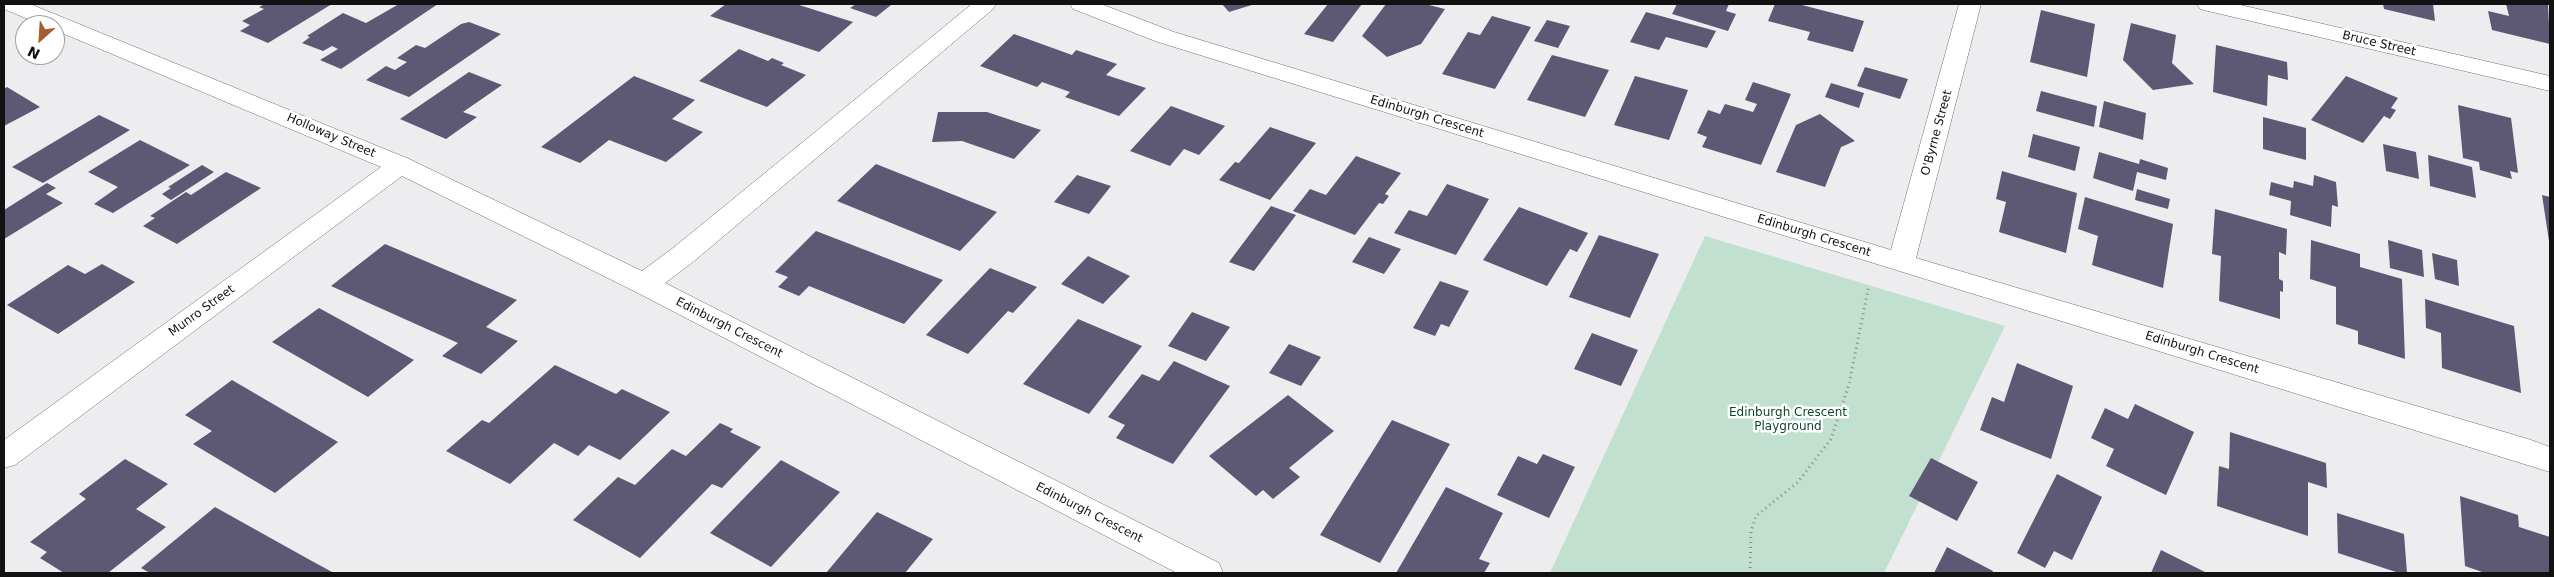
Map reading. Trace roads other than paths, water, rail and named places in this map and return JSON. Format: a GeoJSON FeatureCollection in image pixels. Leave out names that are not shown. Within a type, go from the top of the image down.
{"type":"FeatureCollection","features":[{"type":"Feature","properties":{"kind":"street","name":"Holloway Street"},"geometry":{"type":"LineString","coordinates":[[11,4],[400,165],[644,284]]}},
{"type":"Feature","properties":{"kind":"street"},"geometry":{"type":"LineString","coordinates":[[644,284],[683,255],[985,4]]}},
{"type":"Feature","properties":{"kind":"street","name":"Edinburgh Crescent"},"geometry":{"type":"LineString","coordinates":[[1081,4],[1176,40],[2517,448],[2550,460]]}},
{"type":"Feature","properties":{"kind":"street","name":"O'Byrne Street"},"geometry":{"type":"LineString","coordinates":[[1901,262],[1970,4]]}},
{"type":"Feature","properties":{"kind":"street","name":"Bruce Street"},"geometry":{"type":"LineString","coordinates":[[2208,4],[2550,84]]}},
{"type":"Feature","properties":{"kind":"street","name":"Munro Street"},"geometry":{"type":"LineString","coordinates":[[4,456],[400,165]]}},
{"type":"Feature","properties":{"kind":"street","name":"Edinburgh Crescent"},"geometry":{"type":"LineString","coordinates":[[644,284],[1207,573]]}},
{"type":"Feature","properties":{"kind":"park label","name":"Edinburgh Crescent Playground"},"geometry":{"type":"Point","coordinates":[1788,420]}}]}
